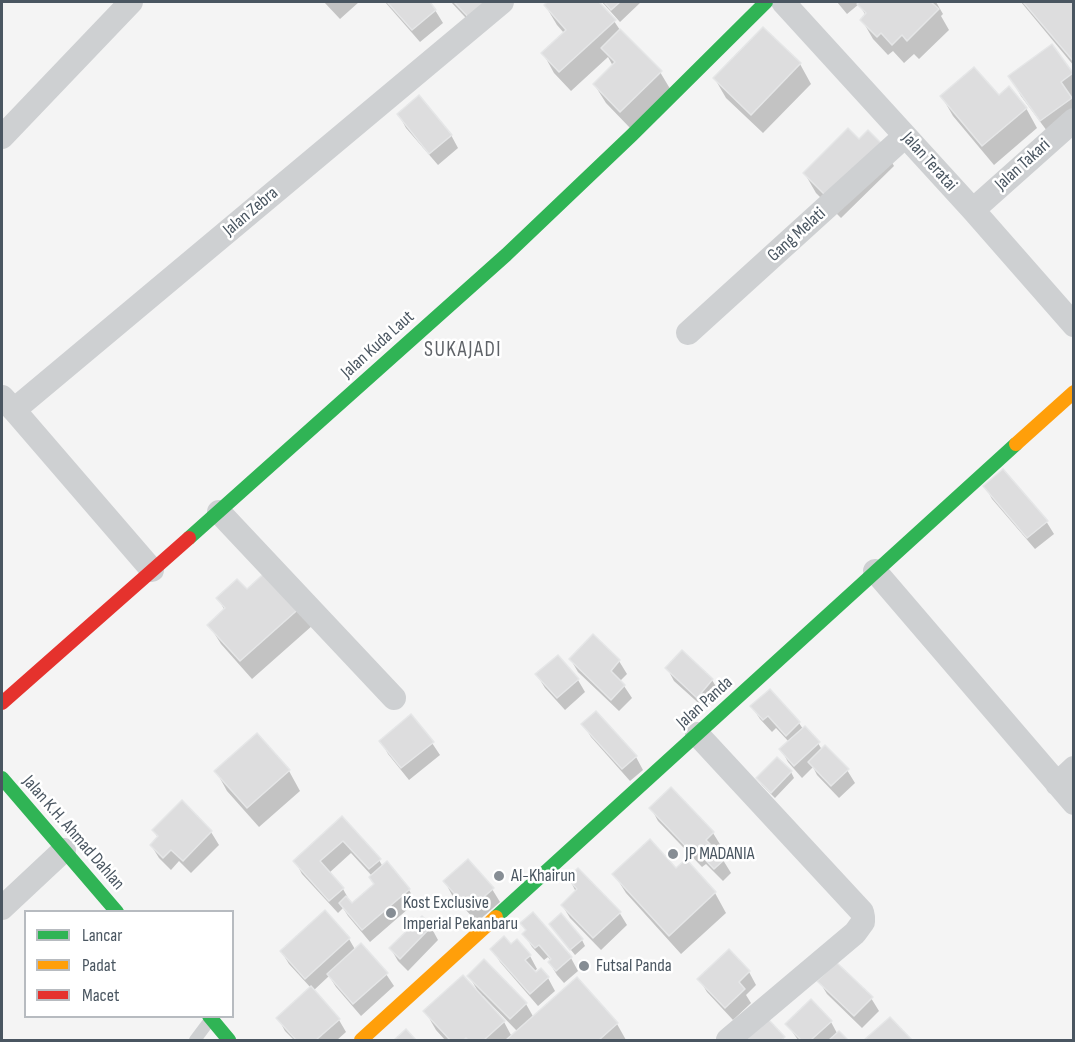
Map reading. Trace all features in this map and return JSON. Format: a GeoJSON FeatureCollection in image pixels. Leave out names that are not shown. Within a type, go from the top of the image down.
{"type":"FeatureCollection","features":[{"type":"Feature","properties":{"kind":"street"},"geometry":{"type":"LineString","coordinates":[[2,137],[131,2]]}},
{"type":"Feature","properties":{"kind":"street","name":"Jalan Zebra"},"geometry":{"type":"LineString","coordinates":[[8,404],[502,2]]}},
{"type":"Feature","properties":{"kind":"street","name":"Jalan Kuda Laut"},"geometry":{"type":"LineString","coordinates":[[2,703],[506,255],[632,135],[766,2]]}},
{"type":"Feature","properties":{"kind":"street","name":"Jalan Teratai"},"geometry":{"type":"LineString","coordinates":[[783,2],[973,210],[1074,325]]}},
{"type":"Feature","properties":{"kind":"street","name":"Jalan Takari"},"geometry":{"type":"LineString","coordinates":[[973,210],[1074,120]]}},
{"type":"Feature","properties":{"kind":"street","name":"Gang Melati"},"geometry":{"type":"LineString","coordinates":[[688,333],[906,136]]}},
{"type":"Feature","properties":{"kind":"street","name":"Jalan Panda"},"geometry":{"type":"LineString","coordinates":[[361,1041],[1074,392]]}},
{"type":"Feature","properties":{"kind":"street"},"geometry":{"type":"LineString","coordinates":[[8,404],[152,570]]}},
{"type":"Feature","properties":{"kind":"street"},"geometry":{"type":"LineString","coordinates":[[219,512],[394,698]]}},
{"type":"Feature","properties":{"kind":"street"},"geometry":{"type":"LineString","coordinates":[[875,572],[1065,776],[1074,803]]}},
{"type":"Feature","properties":{"kind":"street"},"geometry":{"type":"LineString","coordinates":[[697,734],[862,912],[864,922],[855,933],[728,1041]]}},
{"type":"Feature","properties":{"kind":"street","name":"Jalan K.H. Ahmad Dahlan"},"geometry":{"type":"LineString","coordinates":[[2,778],[115,910]]}},
{"type":"Feature","properties":{"kind":"street"},"geometry":{"type":"LineString","coordinates":[[2,908],[64,850]]}},
{"type":"Feature","properties":{"kind":"street"},"geometry":{"type":"LineString","coordinates":[[210,1018],[229,1041]]}},
{"type":"Feature","properties":{"kind":"lane"},"geometry":{"type":"LineString","coordinates":[[195,1041],[210,1018]]}},
{"type":"Feature","properties":{"kind":"building"},"geometry":{"type":"Polygon","coordinates":[[[387,2],[430,2],[436,10],[412,30],[387,2]]]}},
{"type":"Feature","properties":{"kind":"building"},"geometry":{"type":"Polygon","coordinates":[[[454,2],[492,2],[471,20],[454,2]]]}},
{"type":"Feature","properties":{"kind":"building"},"geometry":{"type":"Polygon","coordinates":[[[547,2],[599,2],[616,20],[559,72],[541,53],[566,30],[544,5],[547,2]]]}},
{"type":"Feature","properties":{"kind":"building"},"geometry":{"type":"Polygon","coordinates":[[[604,2],[620,2],[611,10],[604,2]]]}},
{"type":"Feature","properties":{"kind":"building"},"geometry":{"type":"Polygon","coordinates":[[[860,2],[931,2],[939,9],[907,41],[902,35],[892,45],[881,33],[877,37],[860,20],[866,13],[857,4],[860,2]]]}},
{"type":"Feature","properties":{"kind":"building"},"geometry":{"type":"Polygon","coordinates":[[[1023,2],[1072,2],[1074,4],[1074,62],[1023,2]]]}},
{"type":"Feature","properties":{"kind":"building"},"geometry":{"type":"Polygon","coordinates":[[[763,27],[801,63],[751,115],[713,78],[763,27]]]}},
{"type":"Feature","properties":{"kind":"building"},"geometry":{"type":"Polygon","coordinates":[[[620,29],[662,71],[620,112],[593,84],[615,62],[601,48],[620,29]]]}},
{"type":"Feature","properties":{"kind":"building"},"geometry":{"type":"Polygon","coordinates":[[[1052,44],[1073,73],[1061,82],[1072,98],[1040,121],[1008,76],[1052,44]]]}},
{"type":"Feature","properties":{"kind":"building"},"geometry":{"type":"Polygon","coordinates":[[[974,67],[999,95],[1009,86],[1027,108],[982,146],[940,96],[974,67]]]}},
{"type":"Feature","properties":{"kind":"building"},"geometry":{"type":"Polygon","coordinates":[[[419,95],[452,135],[429,154],[397,114],[419,95]]]}},
{"type":"Feature","properties":{"kind":"building"},"geometry":{"type":"Polygon","coordinates":[[[848,128],[859,139],[868,130],[884,146],[829,199],[803,173],[848,128]]]}},
{"type":"Feature","properties":{"kind":"building"},"geometry":{"type":"Polygon","coordinates":[[[1003,469],[1048,521],[1027,538],[983,486],[1003,469]]]}},
{"type":"Feature","properties":{"kind":"building"},"geometry":{"type":"Polygon","coordinates":[[[270,568],[303,605],[240,661],[207,625],[225,608],[216,598],[237,579],[247,589],[270,568]]]}},
{"type":"Feature","properties":{"kind":"building"},"geometry":{"type":"Polygon","coordinates":[[[593,634],[620,660],[611,671],[625,685],[611,700],[569,659],[593,634]]]}},
{"type":"Feature","properties":{"kind":"building"},"geometry":{"type":"Polygon","coordinates":[[[682,650],[713,679],[697,698],[665,668],[682,650]]]}},
{"type":"Feature","properties":{"kind":"building"},"geometry":{"type":"Polygon","coordinates":[[[558,655],[579,679],[557,698],[535,674],[558,655]]]}},
{"type":"Feature","properties":{"kind":"building"},"geometry":{"type":"Polygon","coordinates":[[[770,689],[800,722],[786,736],[768,716],[763,720],[750,706],[770,689]]]}},
{"type":"Feature","properties":{"kind":"building"},"geometry":{"type":"Polygon","coordinates":[[[596,711],[637,756],[622,769],[581,724],[596,711]]]}},
{"type":"Feature","properties":{"kind":"building"},"geometry":{"type":"Polygon","coordinates":[[[411,714],[434,742],[401,768],[379,741],[411,714]]]}},
{"type":"Feature","properties":{"kind":"building"},"geometry":{"type":"Polygon","coordinates":[[[805,726],[820,742],[794,766],[779,749],[805,726]]]}},
{"type":"Feature","properties":{"kind":"building"},"geometry":{"type":"Polygon","coordinates":[[[257,733],[290,770],[247,808],[214,771],[257,733]]]}},
{"type":"Feature","properties":{"kind":"building"},"geometry":{"type":"Polygon","coordinates":[[[825,745],[849,769],[831,786],[808,762],[825,745]]]}},
{"type":"Feature","properties":{"kind":"building"},"geometry":{"type":"Polygon","coordinates":[[[777,757],[792,771],[771,793],[756,778],[777,757]]]}},
{"type":"Feature","properties":{"kind":"building"},"geometry":{"type":"Polygon","coordinates":[[[671,787],[714,832],[706,840],[725,859],[714,869],[698,852],[694,855],[649,808],[671,787]]]}},
{"type":"Feature","properties":{"kind":"building"},"geometry":{"type":"Polygon","coordinates":[[[182,800],[212,831],[183,861],[171,850],[163,858],[150,845],[158,836],[152,830],[182,800]]]}},
{"type":"Feature","properties":{"kind":"building"},"geometry":{"type":"Polygon","coordinates":[[[342,816],[381,859],[369,869],[343,841],[320,861],[344,888],[329,901],[293,861],[342,816]]]}},
{"type":"Feature","properties":{"kind":"building"},"geometry":{"type":"Polygon","coordinates":[[[650,839],[676,868],[686,859],[716,892],[669,936],[612,874],[650,839]]]}},
{"type":"Feature","properties":{"kind":"building"},"geometry":{"type":"Polygon","coordinates":[[[468,859],[494,888],[469,910],[443,881],[468,859]]]}},
{"type":"Feature","properties":{"kind":"building"},"geometry":{"type":"Polygon","coordinates":[[[387,861],[410,889],[362,930],[339,903],[346,896],[352,903],[374,884],[369,877],[387,861]]]}},
{"type":"Feature","properties":{"kind":"building"},"geometry":{"type":"Polygon","coordinates":[[[578,868],[621,912],[593,938],[561,905],[577,889],[567,878],[578,868]]]}},
{"type":"Feature","properties":{"kind":"building"},"geometry":{"type":"Polygon","coordinates":[[[325,910],[350,938],[305,979],[280,951],[325,910]]]}},
{"type":"Feature","properties":{"kind":"building"},"geometry":{"type":"Polygon","coordinates":[[[533,912],[572,957],[556,971],[548,962],[551,959],[539,945],[535,948],[522,934],[526,930],[520,923],[533,912]]]}},
{"type":"Feature","properties":{"kind":"building"},"geometry":{"type":"Polygon","coordinates":[[[561,913],[583,939],[570,950],[549,924],[561,913]]]}},
{"type":"Feature","properties":{"kind":"building"},"geometry":{"type":"Polygon","coordinates":[[[422,916],[432,926],[400,959],[389,948],[422,916]]]}},
{"type":"Feature","properties":{"kind":"building"},"geometry":{"type":"Polygon","coordinates":[[[504,936],[511,944],[517,939],[531,955],[525,960],[536,972],[541,968],[549,977],[530,994],[490,949],[504,936]]]}},
{"type":"Feature","properties":{"kind":"building"},"geometry":{"type":"Polygon","coordinates":[[[361,943],[388,973],[353,1004],[327,974],[361,943]]]}},
{"type":"Feature","properties":{"kind":"building"},"geometry":{"type":"Polygon","coordinates":[[[729,949],[750,971],[739,982],[745,989],[725,1008],[697,979],[729,949]]]}},
{"type":"Feature","properties":{"kind":"building"},"geometry":{"type":"Polygon","coordinates":[[[484,959],[527,1003],[510,1019],[467,976],[484,959]]]}},
{"type":"Feature","properties":{"kind":"building"},"geometry":{"type":"Polygon","coordinates":[[[836,962],[873,997],[854,1016],[817,981],[836,962]]]}},
{"type":"Feature","properties":{"kind":"building"},"geometry":{"type":"Polygon","coordinates":[[[463,975],[505,1021],[484,1040],[466,1038],[450,1040],[423,1011],[463,975]]]}},
{"type":"Feature","properties":{"kind":"building"},"geometry":{"type":"Polygon","coordinates":[[[577,977],[618,1023],[599,1040],[506,1040],[577,977]]]}},
{"type":"Feature","properties":{"kind":"building"},"geometry":{"type":"Polygon","coordinates":[[[311,986],[340,1019],[316,1040],[296,1040],[276,1018],[311,986]]]}},
{"type":"Feature","properties":{"kind":"building"},"geometry":{"type":"Polygon","coordinates":[[[811,999],[832,1021],[811,1040],[801,1040],[785,1024],[811,999]]]}},
{"type":"Feature","properties":{"kind":"building"},"geometry":{"type":"Polygon","coordinates":[[[890,1017],[912,1040],[864,1040],[890,1017]]]}},
{"type":"Feature","properties":{"kind":"building"},"geometry":{"type":"Polygon","coordinates":[[[768,1019],[785,1037],[781,1040],[749,1040],[747,1038],[768,1019]]]}},
{"type":"Feature","properties":{"kind":"building"},"geometry":{"type":"Polygon","coordinates":[[[406,1029],[416,1040],[394,1040],[406,1029]]]}},
{"type":"Feature","properties":{"kind":"building"},"geometry":{"type":"Polygon","coordinates":[[[839,1031],[848,1040],[829,1040],[839,1031]]]}},
{"type":"Feature","properties":{"kind":"traffic: fast"},"geometry":{"type":"LineString","coordinates":[[189,538],[506,255],[632,135],[766,2]]}},
{"type":"Feature","properties":{"kind":"traffic: fast"},"geometry":{"type":"LineString","coordinates":[[496,917],[1016,444]]}},
{"type":"Feature","properties":{"kind":"traffic: fast"},"geometry":{"type":"LineString","coordinates":[[2,778],[115,910]]}},
{"type":"Feature","properties":{"kind":"traffic: fast"},"geometry":{"type":"LineString","coordinates":[[211,1018],[229,1040]]}},
{"type":"Feature","properties":{"kind":"traffic: slow"},"geometry":{"type":"LineString","coordinates":[[1016,444],[1074,392]]}},
{"type":"Feature","properties":{"kind":"traffic: slow"},"geometry":{"type":"LineString","coordinates":[[361,1040],[496,917]]}},
{"type":"Feature","properties":{"kind":"traffic: jam"},"geometry":{"type":"LineString","coordinates":[[2,703],[189,538]]}},
{"type":"Feature","properties":{"kind":"place","name":"JP MADANIA"},"geometry":{"type":"Point","coordinates":[673,854]}},
{"type":"Feature","properties":{"kind":"place","name":"Al-Khairun"},"geometry":{"type":"Point","coordinates":[499,876]}},
{"type":"Feature","properties":{"kind":"place","name":"Kost Exclusive Imperial Pekanbaru"},"geometry":{"type":"Point","coordinates":[391,913]}},
{"type":"Feature","properties":{"kind":"place","name":"Futsal Panda"},"geometry":{"type":"Point","coordinates":[584,966]}},
{"type":"Feature","properties":{"kind":"district","name":"SUKAJADI"},"geometry":{"type":"Point","coordinates":[463,351]}}]}
